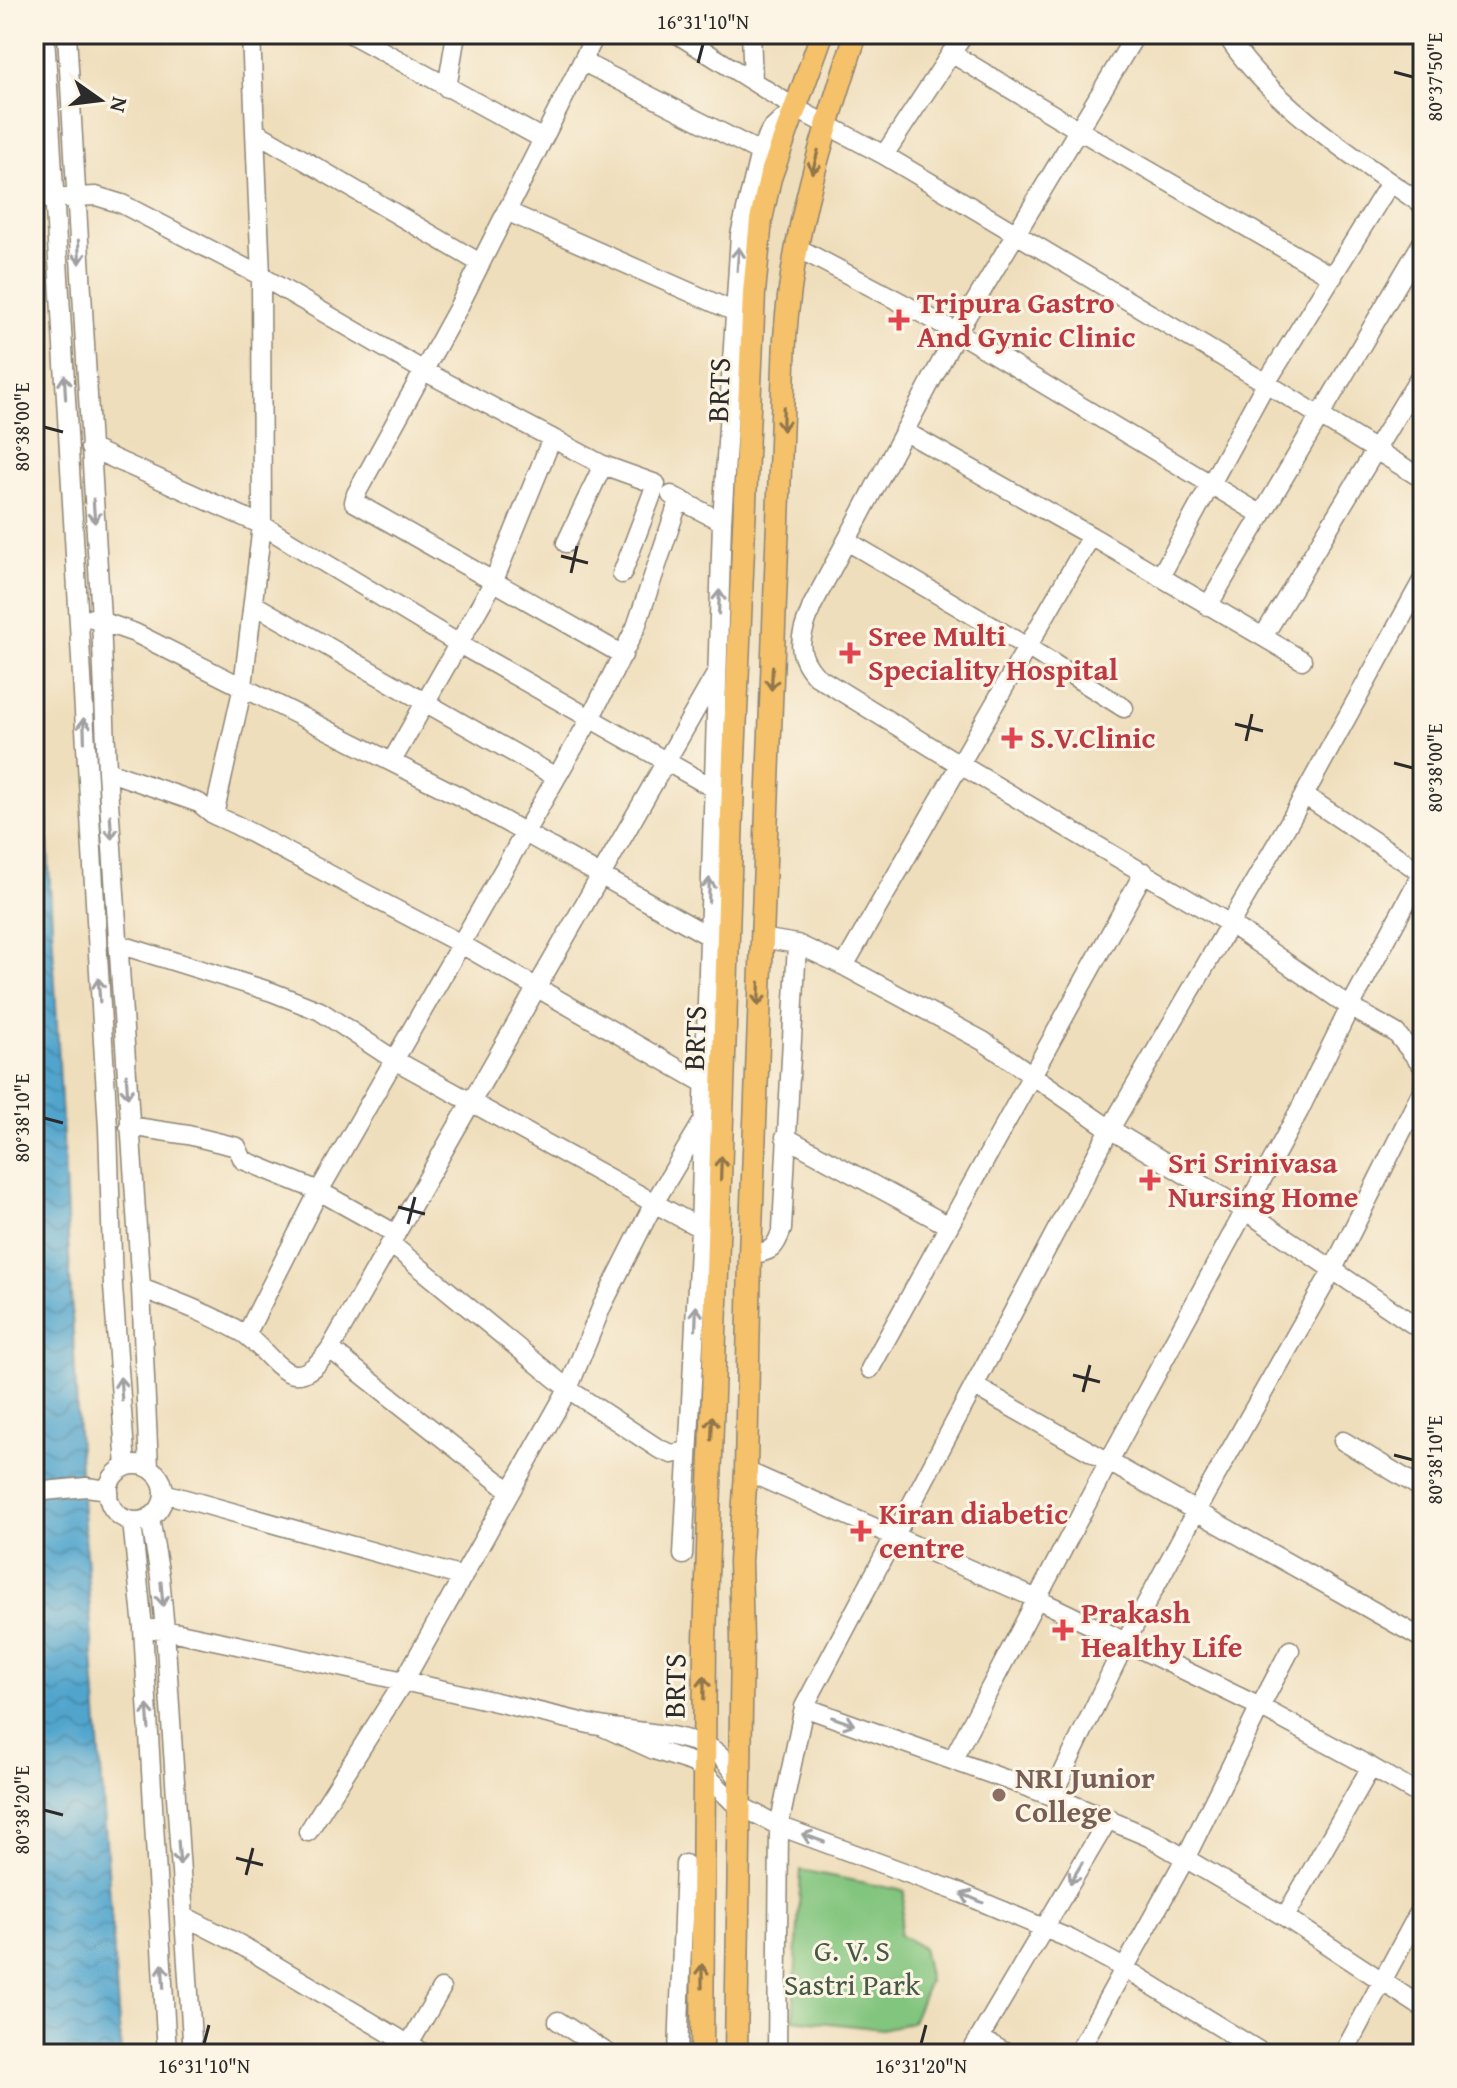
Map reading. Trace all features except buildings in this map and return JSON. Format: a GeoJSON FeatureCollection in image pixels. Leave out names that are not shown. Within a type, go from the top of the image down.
{"type":"FeatureCollection","features":[{"type":"Feature","properties":{"kind":"main road","name":"BRTS"},"geometry":{"type":"LineString","coordinates":[[702,2054],[704,1746],[733,798],[754,293],[765,199],[776,157],[822,34]]}},
{"type":"Feature","properties":{"kind":"main road"},"geometry":{"type":"LineString","coordinates":[[736,2054],[742,1640],[740,1561],[746,1471],[750,1255],[785,338],[796,247],[813,170],[856,34]]}},
{"type":"Feature","properties":{"kind":"street"},"geometry":{"type":"LineString","coordinates":[[45,34],[41,131],[54,197],[108,1128],[113,1286],[126,1467]]}},
{"type":"Feature","properties":{"kind":"street"},"geometry":{"type":"LineString","coordinates":[[67,34],[149,1468]]}},
{"type":"Feature","properties":{"kind":"street"},"geometry":{"type":"LineString","coordinates":[[214,815],[243,686],[255,605],[262,525],[261,276],[251,34]]}},
{"type":"Feature","properties":{"kind":"street"},"geometry":{"type":"LineString","coordinates":[[351,34],[543,139]]}},
{"type":"Feature","properties":{"kind":"street"},"geometry":{"type":"LineString","coordinates":[[447,88],[456,34]]}},
{"type":"Feature","properties":{"kind":"street"},"geometry":{"type":"LineString","coordinates":[[596,34],[354,502],[623,655]]}},
{"type":"Feature","properties":{"kind":"street"},"geometry":{"type":"LineString","coordinates":[[677,34],[795,108],[884,155],[1423,479]]}},
{"type":"Feature","properties":{"kind":"street"},"geometry":{"type":"LineString","coordinates":[[751,34],[753,80]]}},
{"type":"Feature","properties":{"kind":"street"},"geometry":{"type":"LineString","coordinates":[[884,155],[964,34]]}},
{"type":"Feature","properties":{"kind":"street"},"geometry":{"type":"LineString","coordinates":[[1136,34],[957,332],[812,606],[802,633],[801,654],[816,676],[1230,924],[1350,1007],[1396,1033],[1423,1066]]}},
{"type":"Feature","properties":{"kind":"street"},"geometry":{"type":"LineString","coordinates":[[1226,34],[1270,88],[1323,132],[1423,205]]}},
{"type":"Feature","properties":{"kind":"street"},"geometry":{"type":"LineString","coordinates":[[951,53],[1333,277]]}},
{"type":"Feature","properties":{"kind":"street"},"geometry":{"type":"LineString","coordinates":[[583,62],[760,152]]}},
{"type":"Feature","properties":{"kind":"street"},"geometry":{"type":"LineString","coordinates":[[683,1555],[700,1228],[722,522],[740,235],[760,152],[770,131],[795,108]]}},
{"type":"Feature","properties":{"kind":"street"},"geometry":{"type":"LineString","coordinates":[[256,132],[480,263]]}},
{"type":"Feature","properties":{"kind":"street"},"geometry":{"type":"LineString","coordinates":[[1160,577],[1266,383],[1390,183]]}},
{"type":"Feature","properties":{"kind":"street"},"geometry":{"type":"LineString","coordinates":[[34,199],[96,196],[122,204],[261,276],[424,371],[603,465],[656,484],[722,522]]}},
{"type":"Feature","properties":{"kind":"street"},"geometry":{"type":"LineString","coordinates":[[506,211],[735,312]]}},
{"type":"Feature","properties":{"kind":"street"},"geometry":{"type":"LineString","coordinates":[[1208,606],[1423,241]]}},
{"type":"Feature","properties":{"kind":"street"},"geometry":{"type":"LineString","coordinates":[[796,247],[957,332],[1262,515]]}},
{"type":"Feature","properties":{"kind":"street"},"geometry":{"type":"LineString","coordinates":[[1263,637],[1423,371]]}},
{"type":"Feature","properties":{"kind":"street"},"geometry":{"type":"LineString","coordinates":[[904,431],[1302,660]]}},
{"type":"Feature","properties":{"kind":"street"},"geometry":{"type":"LineString","coordinates":[[392,761],[493,583],[552,438]]}},
{"type":"Feature","properties":{"kind":"street"},"geometry":{"type":"LineString","coordinates":[[90,448],[262,525],[459,644],[713,788]]}},
{"type":"Feature","properties":{"kind":"street"},"geometry":{"type":"LineString","coordinates":[[566,543],[603,465]]}},
{"type":"Feature","properties":{"kind":"street"},"geometry":{"type":"LineString","coordinates":[[622,574],[656,484]]}},
{"type":"Feature","properties":{"kind":"street"},"geometry":{"type":"LineString","coordinates":[[246,1335],[319,1191],[590,719],[623,655],[650,588],[679,500]]}},
{"type":"Feature","properties":{"kind":"street"},"geometry":{"type":"LineString","coordinates":[[844,966],[1091,536]]}},
{"type":"Feature","properties":{"kind":"street"},"geometry":{"type":"LineString","coordinates":[[847,541],[1124,708]]}},
{"type":"Feature","properties":{"kind":"street"},"geometry":{"type":"LineString","coordinates":[[777,2054],[779,1826],[804,1707],[1110,1129],[1304,795],[1423,579]]}},
{"type":"Feature","properties":{"kind":"street"},"geometry":{"type":"LineString","coordinates":[[255,605],[556,777]]}},
{"type":"Feature","properties":{"kind":"street"},"geometry":{"type":"LineString","coordinates":[[79,615],[101,619],[392,761],[707,935]]}},
{"type":"Feature","properties":{"kind":"street"},"geometry":{"type":"LineString","coordinates":[[141,1288],[200,1311],[246,1335],[289,1373],[303,1373],[319,1363],[394,1239],[717,672]]}},
{"type":"Feature","properties":{"kind":"street"},"geometry":{"type":"LineString","coordinates":[[107,771],[199,803],[214,815],[461,944],[705,1084]]}},
{"type":"Feature","properties":{"kind":"street"},"geometry":{"type":"LineString","coordinates":[[953,1759],[1109,1461],[1246,1211],[1422,872],[1304,795]]}},
{"type":"Feature","properties":{"kind":"street"},"geometry":{"type":"LineString","coordinates":[[870,1369],[1144,872]]}},
{"type":"Feature","properties":{"kind":"street"},"geometry":{"type":"LineString","coordinates":[[761,938],[797,944],[972,1035],[1110,1129],[1246,1211],[1423,1331]]}},
{"type":"Feature","properties":{"kind":"street"},"geometry":{"type":"LineString","coordinates":[[118,944],[272,992],[320,1011],[393,1059],[700,1228]]}},
{"type":"Feature","properties":{"kind":"street"},"geometry":{"type":"LineString","coordinates":[[750,1255],[770,1251],[782,1229],[797,944]]}},
{"type":"Feature","properties":{"kind":"street"},"geometry":{"type":"LineString","coordinates":[[1052,1796],[1126,1641],[1332,1271],[1423,1089]]}},
{"type":"Feature","properties":{"kind":"street"},"geometry":{"type":"LineString","coordinates":[[308,1832],[405,1679],[568,1389],[602,1306],[654,1203],[702,1122]]}},
{"type":"Feature","properties":{"kind":"street"},"geometry":{"type":"LineString","coordinates":[[129,1126],[188,1135],[237,1147],[243,1160],[319,1191],[394,1239],[568,1389],[659,1449],[672,1454],[687,1451]]}},
{"type":"Feature","properties":{"kind":"street"},"geometry":{"type":"LineString","coordinates":[[785,1137],[949,1226]]}},
{"type":"Feature","properties":{"kind":"street"},"geometry":{"type":"LineString","coordinates":[[330,1349],[510,1491]]}},
{"type":"Feature","properties":{"kind":"street"},"geometry":{"type":"LineString","coordinates":[[974,1386],[1423,1639]]}},
{"type":"Feature","properties":{"kind":"street"},"geometry":{"type":"LineString","coordinates":[[1343,1441],[1423,1489]]}},
{"type":"Feature","properties":{"kind":"street"},"geometry":{"type":"LineString","coordinates":[[142,1465],[161,1480],[164,1493],[161,1504],[141,1519],[117,1513],[109,1498],[114,1476],[126,1467],[142,1465]]}},
{"type":"Feature","properties":{"kind":"street"},"geometry":{"type":"LineString","coordinates":[[746,1471],[895,1535],[1126,1641],[1260,1707],[1423,1797]]}},
{"type":"Feature","properties":{"kind":"street"},"geometry":{"type":"LineString","coordinates":[[34,1492],[86,1487],[109,1490]]}},
{"type":"Feature","properties":{"kind":"street"},"geometry":{"type":"LineString","coordinates":[[164,1493],[463,1577]]}},
{"type":"Feature","properties":{"kind":"street"},"geometry":{"type":"LineString","coordinates":[[141,1519],[143,1628],[167,2054]]}},
{"type":"Feature","properties":{"kind":"street"},"geometry":{"type":"LineString","coordinates":[[141,1519],[165,1630],[184,1916],[198,2051]]}},
{"type":"Feature","properties":{"kind":"street"},"geometry":{"type":"LineString","coordinates":[[143,1628],[405,1679],[603,1727],[657,1734],[704,1746],[719,1755],[739,1779]]}},
{"type":"Feature","properties":{"kind":"street"},"geometry":{"type":"LineString","coordinates":[[1077,2054],[1186,1857],[1290,1650]]}},
{"type":"Feature","properties":{"kind":"street"},"geometry":{"type":"LineString","coordinates":[[804,1707],[1109,1818],[1186,1857],[1285,1917],[1423,2008]]}},
{"type":"Feature","properties":{"kind":"street"},"geometry":{"type":"LineString","coordinates":[[603,1727],[654,1750],[689,1760],[704,1771],[728,1798],[779,1826],[1044,1927],[1124,1968],[1264,2054]]}},
{"type":"Feature","properties":{"kind":"street"},"geometry":{"type":"LineString","coordinates":[[1285,1917],[1371,1767]]}},
{"type":"Feature","properties":{"kind":"street"},"geometry":{"type":"LineString","coordinates":[[1008,2054],[975,2046],[1109,1818]]}},
{"type":"Feature","properties":{"kind":"street"},"geometry":{"type":"LineString","coordinates":[[678,2054],[685,1864]]}},
{"type":"Feature","properties":{"kind":"street"},"geometry":{"type":"LineString","coordinates":[[1343,2054],[1423,1905]]}},
{"type":"Feature","properties":{"kind":"street"},"geometry":{"type":"LineString","coordinates":[[184,1916],[239,1944],[413,2051],[441,1989]]}},
{"type":"Feature","properties":{"kind":"street"},"geometry":{"type":"LineString","coordinates":[[558,2021],[609,2054]]}},
{"type":"Feature","properties":{"kind":"street"},"geometry":{"type":"LineString","coordinates":[[166,2033],[198,2051]]}},
{"type":"Feature","properties":{"kind":"green space","name":"G. V. S Sastri Park"},"geometry":{"type":"Polygon","coordinates":[[[801,1870],[905,1891],[899,1935],[922,1947],[929,1981],[912,2022],[882,2029],[793,2019],[801,1870]]]}},
{"type":"Feature","properties":{"kind":"water"},"geometry":{"type":"Polygon","coordinates":[[[34,577],[80,1469],[121,2054],[34,2054],[34,577]]]}},
{"type":"Feature","properties":{"kind":"place","name":"Tripura Gastro And Gynic Clinic"},"geometry":{"type":"Point","coordinates":[899,320]}},
{"type":"Feature","properties":{"kind":"place","name":"Sree Multi Speciality Hospital"},"geometry":{"type":"Point","coordinates":[850,653]}},
{"type":"Feature","properties":{"kind":"place","name":"S.V.Clinic"},"geometry":{"type":"Point","coordinates":[1012,738]}},
{"type":"Feature","properties":{"kind":"place","name":"Sri Srinivasa Nursing Home"},"geometry":{"type":"Point","coordinates":[1150,1180]}},
{"type":"Feature","properties":{"kind":"place","name":"Kiran diabetic centre"},"geometry":{"type":"Point","coordinates":[861,1531]}},
{"type":"Feature","properties":{"kind":"place","name":"Prakash Healthy Life"},"geometry":{"type":"Point","coordinates":[1063,1630]}},
{"type":"Feature","properties":{"kind":"place","name":"NRI Junior College"},"geometry":{"type":"Point","coordinates":[999,1795]}}]}
